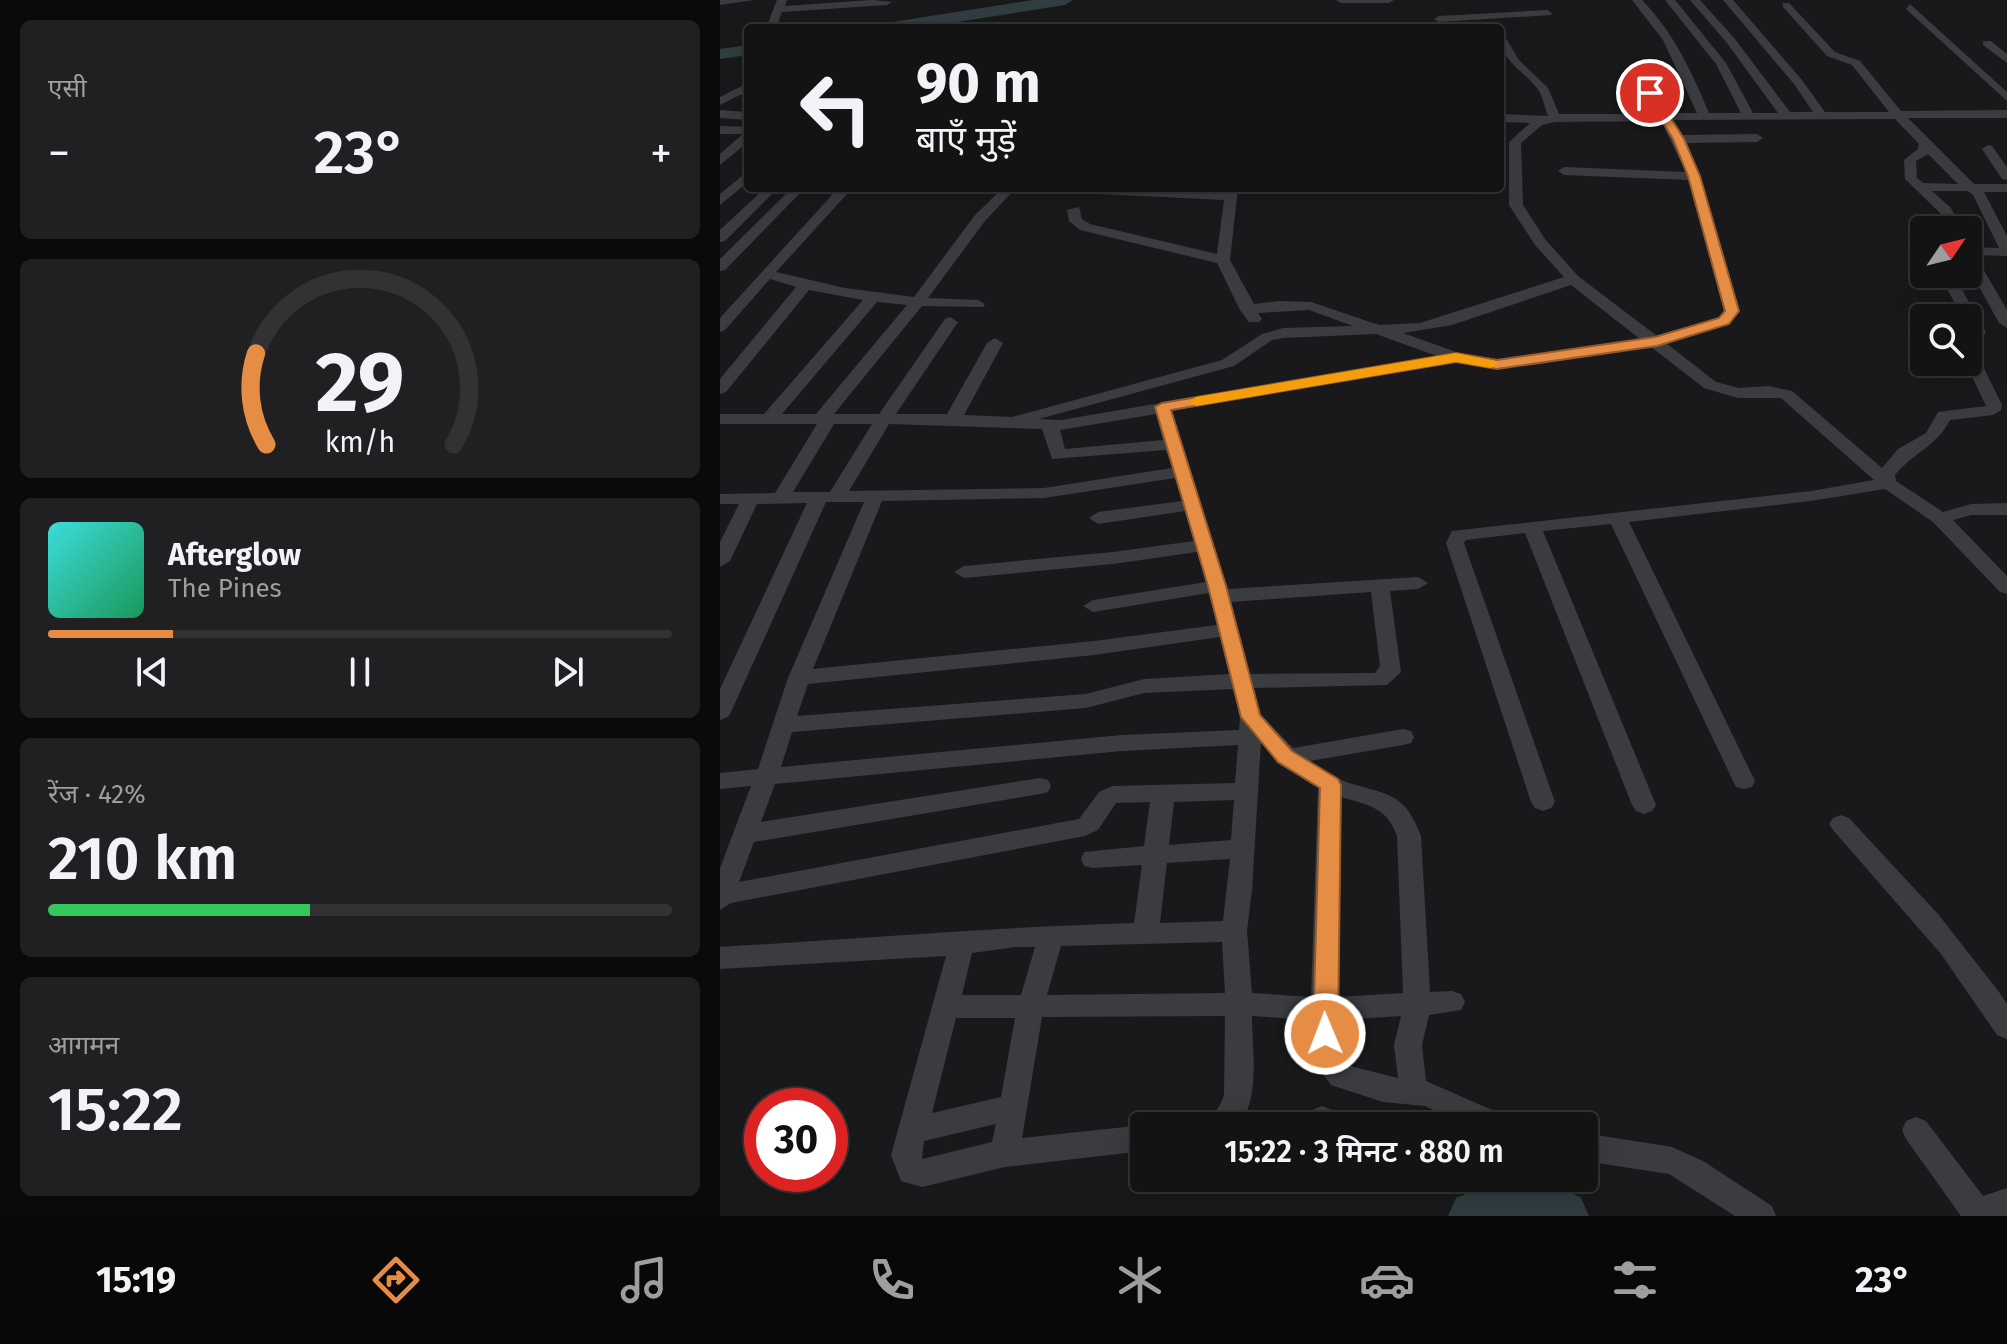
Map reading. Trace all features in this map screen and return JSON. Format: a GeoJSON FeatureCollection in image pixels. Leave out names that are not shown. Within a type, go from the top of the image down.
{"type":"FeatureCollection","features":[{"type":"Feature","properties":{"kind":"street"},"geometry":{"type":"LineString","coordinates":[[720,2],[749,0]]}},
{"type":"Feature","properties":{"kind":"street"},"geometry":{"type":"LineString","coordinates":[[1341,0],[1389,0]]}},
{"type":"Feature","properties":{"kind":"street"},"geometry":{"type":"LineString","coordinates":[[1473,0],[1489,19]]}},
{"type":"Feature","properties":{"kind":"street"},"geometry":{"type":"LineString","coordinates":[[1489,19],[1547,5],[1545,0]]}},
{"type":"Feature","properties":{"kind":"street"},"geometry":{"type":"LineString","coordinates":[[1637,0],[1662,28],[1681,59],[1704,116]]}},
{"type":"Feature","properties":{"kind":"street"},"geometry":{"type":"LineString","coordinates":[[1670,0],[1721,63],[1748,115]]}},
{"type":"Feature","properties":{"kind":"street"},"geometry":{"type":"LineString","coordinates":[[1695,0],[1730,40],[1786,115]]}},
{"type":"Feature","properties":{"kind":"street"},"geometry":{"type":"LineString","coordinates":[[1728,0],[1762,38],[1821,115]]}},
{"type":"Feature","properties":{"kind":"street"},"geometry":{"type":"LineString","coordinates":[[773,24],[780,5],[887,2]]}},
{"type":"Feature","properties":{"kind":"street"},"geometry":{"type":"LineString","coordinates":[[1786,5],[1831,54],[1856,63],[1898,115],[1982,199],[2007,251],[1982,252]]}},
{"type":"Feature","properties":{"kind":"street"},"geometry":{"type":"LineString","coordinates":[[1910,7],[2007,98]]}},
{"type":"Feature","properties":{"kind":"street"},"geometry":{"type":"LineString","coordinates":[[1439,19],[1489,19],[1547,13]]}},
{"type":"Feature","properties":{"kind":"street"},"geometry":{"type":"LineString","coordinates":[[1662,28],[1693,29]]}},
{"type":"Feature","properties":{"kind":"street"},"geometry":{"type":"LineString","coordinates":[[1730,40],[1762,38]]}},
{"type":"Feature","properties":{"kind":"street"},"geometry":{"type":"LineString","coordinates":[[1987,43],[2007,60]]}},
{"type":"Feature","properties":{"kind":"street"},"geometry":{"type":"LineString","coordinates":[[1504,44],[1515,62],[1544,90],[1555,118]]}},
{"type":"Feature","properties":{"kind":"street"},"geometry":{"type":"LineString","coordinates":[[720,102],[744,88]]}},
{"type":"Feature","properties":{"kind":"street"},"geometry":{"type":"LineString","coordinates":[[720,92],[736,93]]}},
{"type":"Feature","properties":{"kind":"street"},"geometry":{"type":"LineString","coordinates":[[1247,310],[1295,304],[1311,306],[1456,357],[1497,364],[1657,341],[1724,321],[1732,311],[1694,176],[1679,139],[1650,93]]}},
{"type":"Feature","properties":{"kind":"street"},"geometry":{"type":"LineString","coordinates":[[720,114],[744,113]]}},
{"type":"Feature","properties":{"kind":"street"},"geometry":{"type":"LineString","coordinates":[[1504,118],[2007,114]]}},
{"type":"Feature","properties":{"kind":"street"},"geometry":{"type":"LineString","coordinates":[[1504,140],[1517,138],[1540,120]]}},
{"type":"Feature","properties":{"kind":"street"},"geometry":{"type":"LineString","coordinates":[[720,130],[744,133]]}},
{"type":"Feature","properties":{"kind":"street"},"geometry":{"type":"LineString","coordinates":[[720,161],[744,137]]}},
{"type":"Feature","properties":{"kind":"street"},"geometry":{"type":"LineString","coordinates":[[1517,138],[1516,205],[1540,242],[1573,279],[1710,385],[1738,393],[1769,391],[1786,394],[1800,403],[1888,483],[1940,518],[2007,588]]}},
{"type":"Feature","properties":{"kind":"street"},"geometry":{"type":"LineString","coordinates":[[1679,139],[1757,138]]}},
{"type":"Feature","properties":{"kind":"street"},"geometry":{"type":"LineString","coordinates":[[1925,143],[1924,151],[1910,160],[1909,172],[1917,187],[1948,216]]}},
{"type":"Feature","properties":{"kind":"street"},"geometry":{"type":"LineString","coordinates":[[1988,149],[2007,176]]}},
{"type":"Feature","properties":{"kind":"street"},"geometry":{"type":"LineString","coordinates":[[1564,171],[1694,176]]}},
{"type":"Feature","properties":{"kind":"street"},"geometry":{"type":"LineString","coordinates":[[720,201],[744,179]]}},
{"type":"Feature","properties":{"kind":"street"},"geometry":{"type":"LineString","coordinates":[[1917,187],[2007,188]]}},
{"type":"Feature","properties":{"kind":"street"},"geometry":{"type":"LineString","coordinates":[[723,232],[768,192]]}},
{"type":"Feature","properties":{"kind":"street"},"geometry":{"type":"LineString","coordinates":[[720,267],[795,192]]}},
{"type":"Feature","properties":{"kind":"street"},"geometry":{"type":"LineString","coordinates":[[720,327],[838,197],[836,192]]}},
{"type":"Feature","properties":{"kind":"street"},"geometry":{"type":"LineString","coordinates":[[780,499],[825,419],[980,218],[1006,192]]}},
{"type":"Feature","properties":{"kind":"street"},"geometry":{"type":"LineString","coordinates":[[1232,192],[1223,260],[1247,310],[1267,337]]}},
{"type":"Feature","properties":{"kind":"street"},"geometry":{"type":"LineString","coordinates":[[1074,210],[1076,221],[1085,227],[1223,260]]}},
{"type":"Feature","properties":{"kind":"street"},"geometry":{"type":"LineString","coordinates":[[723,232],[754,232]]}},
{"type":"Feature","properties":{"kind":"street"},"geometry":{"type":"LineString","coordinates":[[767,274],[804,286],[873,297],[917,303],[978,304]]}},
{"type":"Feature","properties":{"kind":"street"},"geometry":{"type":"LineString","coordinates":[[1982,278],[2007,323]]}},
{"type":"Feature","properties":{"kind":"street"},"geometry":{"type":"LineString","coordinates":[[1004,423],[1228,363],[1267,337],[1296,331],[1420,328],[1447,322],[1573,279]]}},
{"type":"Feature","properties":{"kind":"street"},"geometry":{"type":"LineString","coordinates":[[720,389],[804,286]]}},
{"type":"Feature","properties":{"kind":"street"},"geometry":{"type":"LineString","coordinates":[[1888,483],[1886,474],[1894,462],[1933,436],[1944,416],[1993,410],[1994,405],[1973,362],[1972,339],[1978,332],[1954,288]]}},
{"type":"Feature","properties":{"kind":"street"},"geometry":{"type":"LineString","coordinates":[[770,418],[873,297]]}},
{"type":"Feature","properties":{"kind":"street"},"geometry":{"type":"LineString","coordinates":[[720,712],[828,497],[950,322]]}},
{"type":"Feature","properties":{"kind":"street"},"geometry":{"type":"LineString","coordinates":[[953,419],[995,343]]}},
{"type":"Feature","properties":{"kind":"street"},"geometry":{"type":"LineString","coordinates":[[720,419],[953,419],[1050,426],[1090,422],[1456,357]]}},
{"type":"Feature","properties":{"kind":"street"},"geometry":{"type":"LineString","coordinates":[[1162,407],[1243,681],[1250,727],[1234,931],[1239,1004],[1238,1095],[1233,1112]]}},
{"type":"Feature","properties":{"kind":"street"},"geometry":{"type":"LineString","coordinates":[[1050,426],[1058,455],[1172,444]]}},
{"type":"Feature","properties":{"kind":"street"},"geometry":{"type":"LineString","coordinates":[[720,499],[1044,493],[1180,472]]}},
{"type":"Feature","properties":{"kind":"street"},"geometry":{"type":"LineString","coordinates":[[1543,802],[1455,543],[1459,535],[1811,496],[1888,483]]}},
{"type":"Feature","properties":{"kind":"street"},"geometry":{"type":"LineString","coordinates":[[721,898],[785,725],[799,678],[875,497]]}},
{"type":"Feature","properties":{"kind":"street"},"geometry":{"type":"LineString","coordinates":[[720,561],[750,500]]}},
{"type":"Feature","properties":{"kind":"street"},"geometry":{"type":"LineString","coordinates":[[1098,518],[1191,505]]}},
{"type":"Feature","properties":{"kind":"street"},"geometry":{"type":"LineString","coordinates":[[1940,518],[1971,510],[2007,509]]}},
{"type":"Feature","properties":{"kind":"street"},"geometry":{"type":"LineString","coordinates":[[1618,518],[1744,781]]}},
{"type":"Feature","properties":{"kind":"street"},"geometry":{"type":"LineString","coordinates":[[1532,527],[1644,805]]}},
{"type":"Feature","properties":{"kind":"street"},"geometry":{"type":"LineString","coordinates":[[964,572],[1113,558],[1204,545]]}},
{"type":"Feature","properties":{"kind":"street"},"geometry":{"type":"LineString","coordinates":[[1093,606],[1218,591],[1380,587],[1418,583]]}},
{"type":"Feature","properties":{"kind":"street"},"geometry":{"type":"LineString","coordinates":[[785,725],[1086,701],[1144,686],[1243,681],[1372,682],[1386,676],[1390,666],[1380,587]]}},
{"type":"Feature","properties":{"kind":"street"},"geometry":{"type":"LineString","coordinates":[[799,678],[1094,648],[1226,630]]}},
{"type":"Feature","properties":{"kind":"street"},"geometry":{"type":"LineString","coordinates":[[720,781],[1122,743],[1250,727],[1285,757],[1330,785],[1378,797],[1394,806],[1405,818],[1409,836],[1417,1007],[1408,1045],[1414,1093]]}},
{"type":"Feature","properties":{"kind":"street"},"geometry":{"type":"LineString","coordinates":[[1285,757],[1403,737]]}},
{"type":"Feature","properties":{"kind":"street"},"geometry":{"type":"LineString","coordinates":[[1330,785],[1324,1009],[1326,1059],[1341,1076],[1383,1089],[1445,1100],[1469,1112]]}},
{"type":"Feature","properties":{"kind":"street"},"geometry":{"type":"LineString","coordinates":[[745,834],[1040,786]]}},
{"type":"Feature","properties":{"kind":"street"},"geometry":{"type":"LineString","coordinates":[[721,898],[1085,827],[1091,824],[1106,798],[1122,793],[1247,791]]}},
{"type":"Feature","properties":{"kind":"street"},"geometry":{"type":"LineString","coordinates":[[1146,932],[1163,793]]}},
{"type":"Feature","properties":{"kind":"street"},"geometry":{"type":"LineString","coordinates":[[1841,824],[1893,879],[1968,970],[2007,1027]]}},
{"type":"Feature","properties":{"kind":"street"},"geometry":{"type":"LineString","coordinates":[[1093,859],[1242,849]]}},
{"type":"Feature","properties":{"kind":"street"},"geometry":{"type":"LineString","coordinates":[[720,958],[1051,936],[1234,931]]}},
{"type":"Feature","properties":{"kind":"street"},"geometry":{"type":"LineString","coordinates":[[1005,1153],[1030,1008],[1051,936]]}},
{"type":"Feature","properties":{"kind":"street"},"geometry":{"type":"LineString","coordinates":[[962,944],[906,1155],[911,1171],[922,1173],[1005,1153],[1130,1140]]}},
{"type":"Feature","properties":{"kind":"street"},"geometry":{"type":"LineString","coordinates":[[947,1007],[1239,1004],[1324,1009],[1417,1007],[1452,1002]]}},
{"type":"Feature","properties":{"kind":"street"},"geometry":{"type":"LineString","coordinates":[[913,1130],[1013,1107]]}},
{"type":"Feature","properties":{"kind":"street"},"geometry":{"type":"LineString","coordinates":[[1916,1130],[1978,1215],[2007,1202]]}},
{"type":"Feature","properties":{"kind":"street"},"geometry":{"type":"LineString","coordinates":[[1598,1149],[1672,1161],[1693,1171],[1761,1216]]}},
{"type":"Feature","properties":{"kind":"waterway"},"geometry":{"type":"LineString","coordinates":[[912,24],[1065,0]]}},
{"type":"Feature","properties":{"kind":"waterway"},"geometry":{"type":"LineString","coordinates":[[720,54],[744,51]]}},
{"type":"Feature","properties":{"kind":"waterway"},"geometry":{"type":"LineString","coordinates":[[1474,1216],[1550,1206],[1563,1216]]}},
{"type":"Feature","properties":{"kind":"slow traffic"},"geometry":{"type":"LineString","coordinates":[[1196,402],[1456,357],[1491,364]]}},
{"type":"Feature","properties":{"kind":"route"},"geometry":{"type":"LineString","coordinates":[[1325,1034],[1330,785],[1285,757],[1251,717],[1217,586],[1162,407],[1456,357],[1497,364],[1657,341],[1724,321],[1732,311],[1694,176],[1679,139],[1650,93]]}}]}
